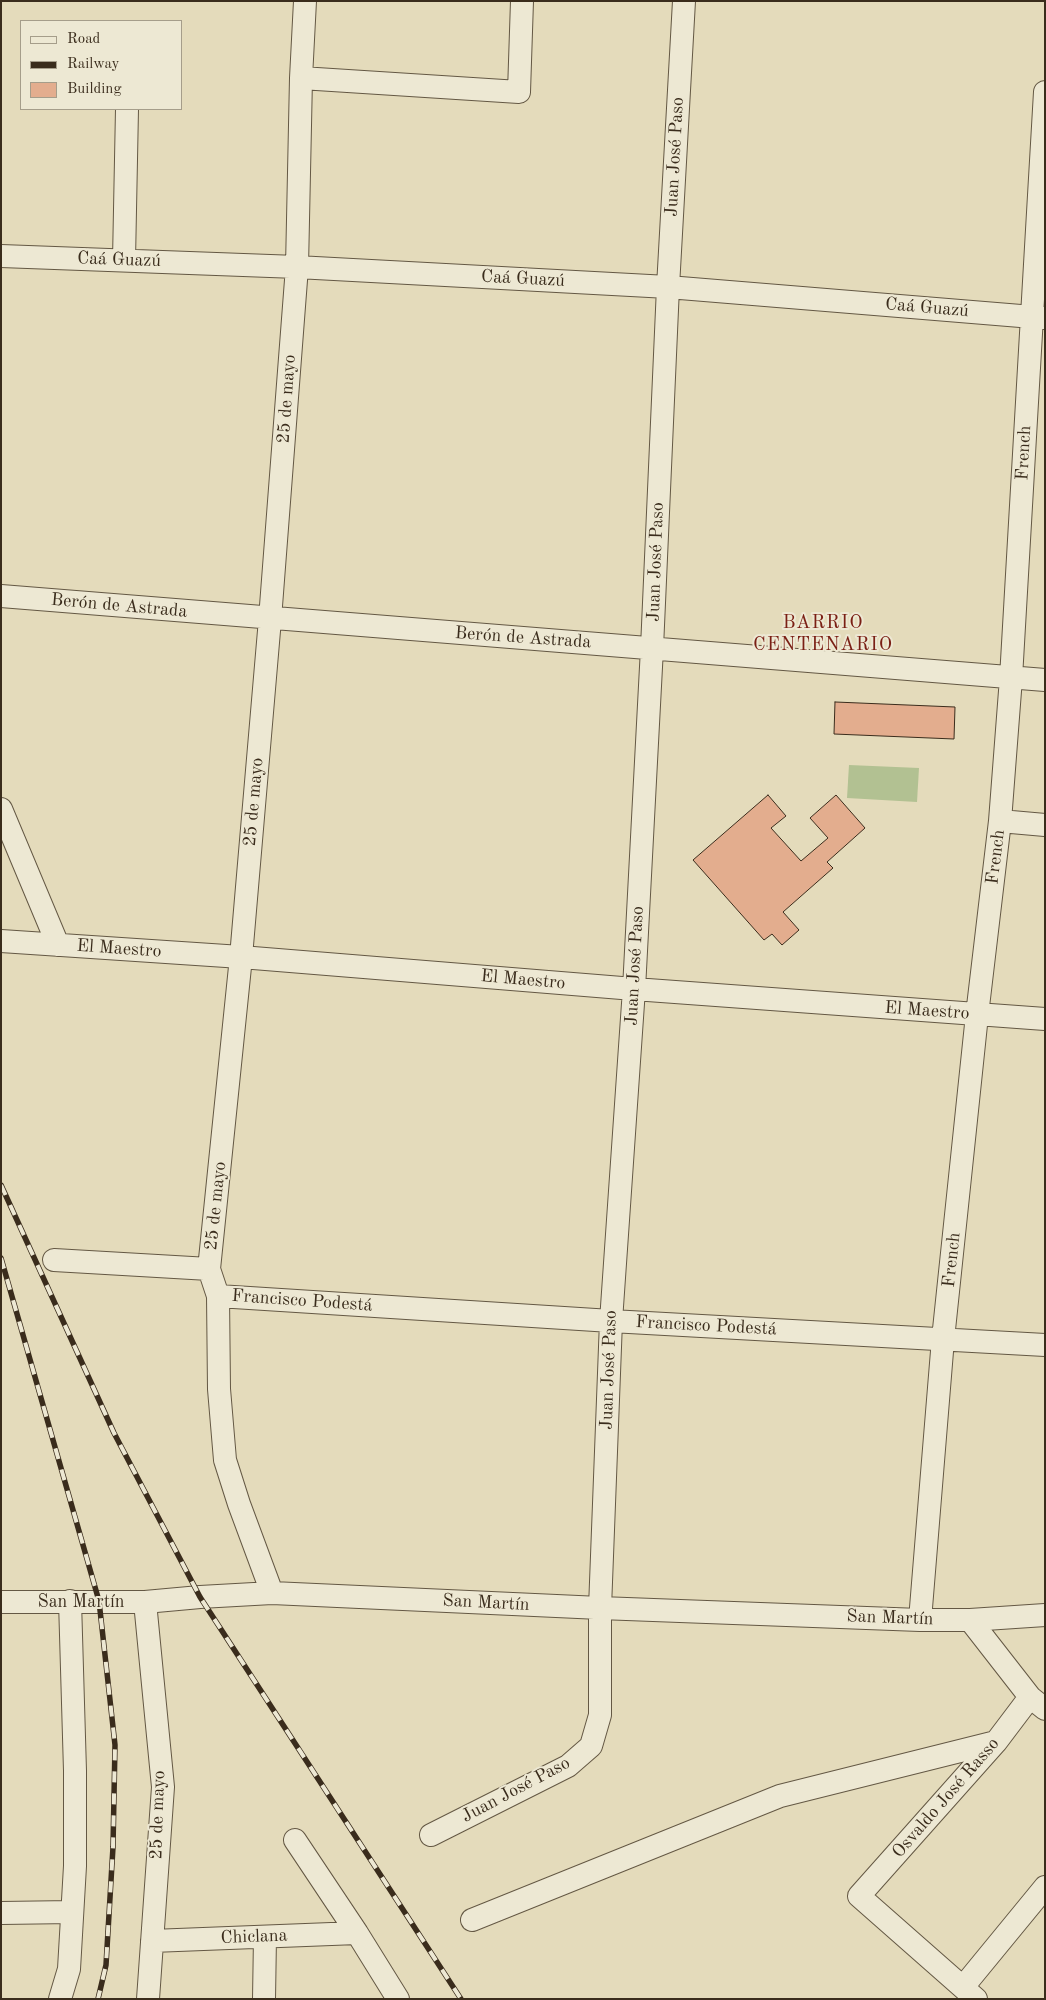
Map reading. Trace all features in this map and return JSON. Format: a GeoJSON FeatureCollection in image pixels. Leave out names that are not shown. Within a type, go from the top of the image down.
{"type":"FeatureCollection","features":[{"type":"Feature","properties":{"kind":"street","name":"25 de mayo"},"geometry":{"type":"LineString","coordinates":[[272,1594],[225,1460],[219,1389],[218,1296],[209,1269],[241,957],[270,619],[297,267],[301,78],[305,1]]}},
{"type":"Feature","properties":{"kind":"street"},"geometry":{"type":"LineString","coordinates":[[301,78],[519,92],[522,1]]}},
{"type":"Feature","properties":{"kind":"street","name":"Juan José Paso"},"geometry":{"type":"LineString","coordinates":[[431,1835],[568,1766],[591,1746],[600,1715],[600,1608],[611,1321],[634,989],[668,287],[684,1]]}},
{"type":"Feature","properties":{"kind":"street","name":"French"},"geometry":{"type":"LineString","coordinates":[[920,1620],[943,1339],[1000,821],[1038,317],[1045,92]]}},
{"type":"Feature","properties":{"kind":"street"},"geometry":{"type":"LineString","coordinates":[[124,260],[127,110]]}},
{"type":"Feature","properties":{"kind":"street","name":"Caá Guazú"},"geometry":{"type":"LineString","coordinates":[[1,256],[297,267],[668,287],[1038,317]]}},
{"type":"Feature","properties":{"kind":"street","name":"Berón de Astrada"},"geometry":{"type":"LineString","coordinates":[[1,596],[1045,680]]}},
{"type":"Feature","properties":{"kind":"street"},"geometry":{"type":"LineString","coordinates":[[1,809],[58,945]]}},
{"type":"Feature","properties":{"kind":"street"},"geometry":{"type":"LineString","coordinates":[[1000,821],[1045,825]]}},
{"type":"Feature","properties":{"kind":"street","name":"El Maestro"},"geometry":{"type":"LineString","coordinates":[[1,941],[241,957],[1045,1020]]}},
{"type":"Feature","properties":{"kind":"street"},"geometry":{"type":"LineString","coordinates":[[54,1260],[209,1269]]}},
{"type":"Feature","properties":{"kind":"street","name":"Francisco Podestá"},"geometry":{"type":"LineString","coordinates":[[218,1296],[611,1321],[1045,1345]]}},
{"type":"Feature","properties":{"kind":"street","name":"San Martín"},"geometry":{"type":"LineString","coordinates":[[1,1602],[145,1602],[200,1597],[272,1594],[920,1620],[970,1620],[1045,1615]]}},
{"type":"Feature","properties":{"kind":"street"},"geometry":{"type":"LineString","coordinates":[[60,1999],[69,1969],[75,1866],[75,1771],[70,1601]]}},
{"type":"Feature","properties":{"kind":"street","name":"25 de mayo"},"geometry":{"type":"LineString","coordinates":[[145,1602],[162,1787],[148,1999]]}},
{"type":"Feature","properties":{"kind":"street"},"geometry":{"type":"LineString","coordinates":[[970,1620],[1037,1703]]}},
{"type":"Feature","properties":{"kind":"street","name":"Osvaldo José Rasso"},"geometry":{"type":"LineString","coordinates":[[969,1993],[859,1896],[996,1742],[1037,1703]]}},
{"type":"Feature","properties":{"kind":"street"},"geometry":{"type":"LineString","coordinates":[[472,1920],[780,1796],[996,1742]]}},
{"type":"Feature","properties":{"kind":"street"},"geometry":{"type":"LineString","coordinates":[[295,1840],[398,1999]]}},
{"type":"Feature","properties":{"kind":"street"},"geometry":{"type":"LineString","coordinates":[[969,1993],[1045,1887]]}},
{"type":"Feature","properties":{"kind":"street"},"geometry":{"type":"LineString","coordinates":[[1,1913],[72,1912]]}},
{"type":"Feature","properties":{"kind":"street","name":"Chiclana"},"geometry":{"type":"LineString","coordinates":[[152,1941],[357,1933]]}},
{"type":"Feature","properties":{"kind":"street"},"geometry":{"type":"LineString","coordinates":[[264,1999],[265,1937]]}},
{"type":"Feature","properties":{"kind":"green space"},"geometry":{"type":"Polygon","coordinates":[[[849,765],[919,768],[917,802],[847,798],[849,765]]]}},
{"type":"Feature","properties":{"kind":"building"},"geometry":{"type":"Polygon","coordinates":[[[835,702],[955,707],[954,739],[834,734],[835,702]]]}},
{"type":"Feature","properties":{"kind":"building"},"geometry":{"type":"Polygon","coordinates":[[[768,795],[786,816],[771,828],[801,861],[828,838],[810,818],[836,795],[865,828],[827,862],[833,868],[783,912],[799,930],[782,945],[772,934],[764,940],[693,860],[768,795]]]}},
{"type":"Feature","properties":{"kind":"railway"},"geometry":{"type":"LineString","coordinates":[[1,1185],[114,1433],[200,1597],[461,1999]]}},
{"type":"Feature","properties":{"kind":"railway"},"geometry":{"type":"LineString","coordinates":[[1,1258],[99,1601],[115,1745],[113,1847],[106,1965],[98,1999]]}},
{"type":"Feature","properties":{"kind":"district","name":"BARRIO CENTENARIO"},"geometry":{"type":"Point","coordinates":[823,634]}}]}
